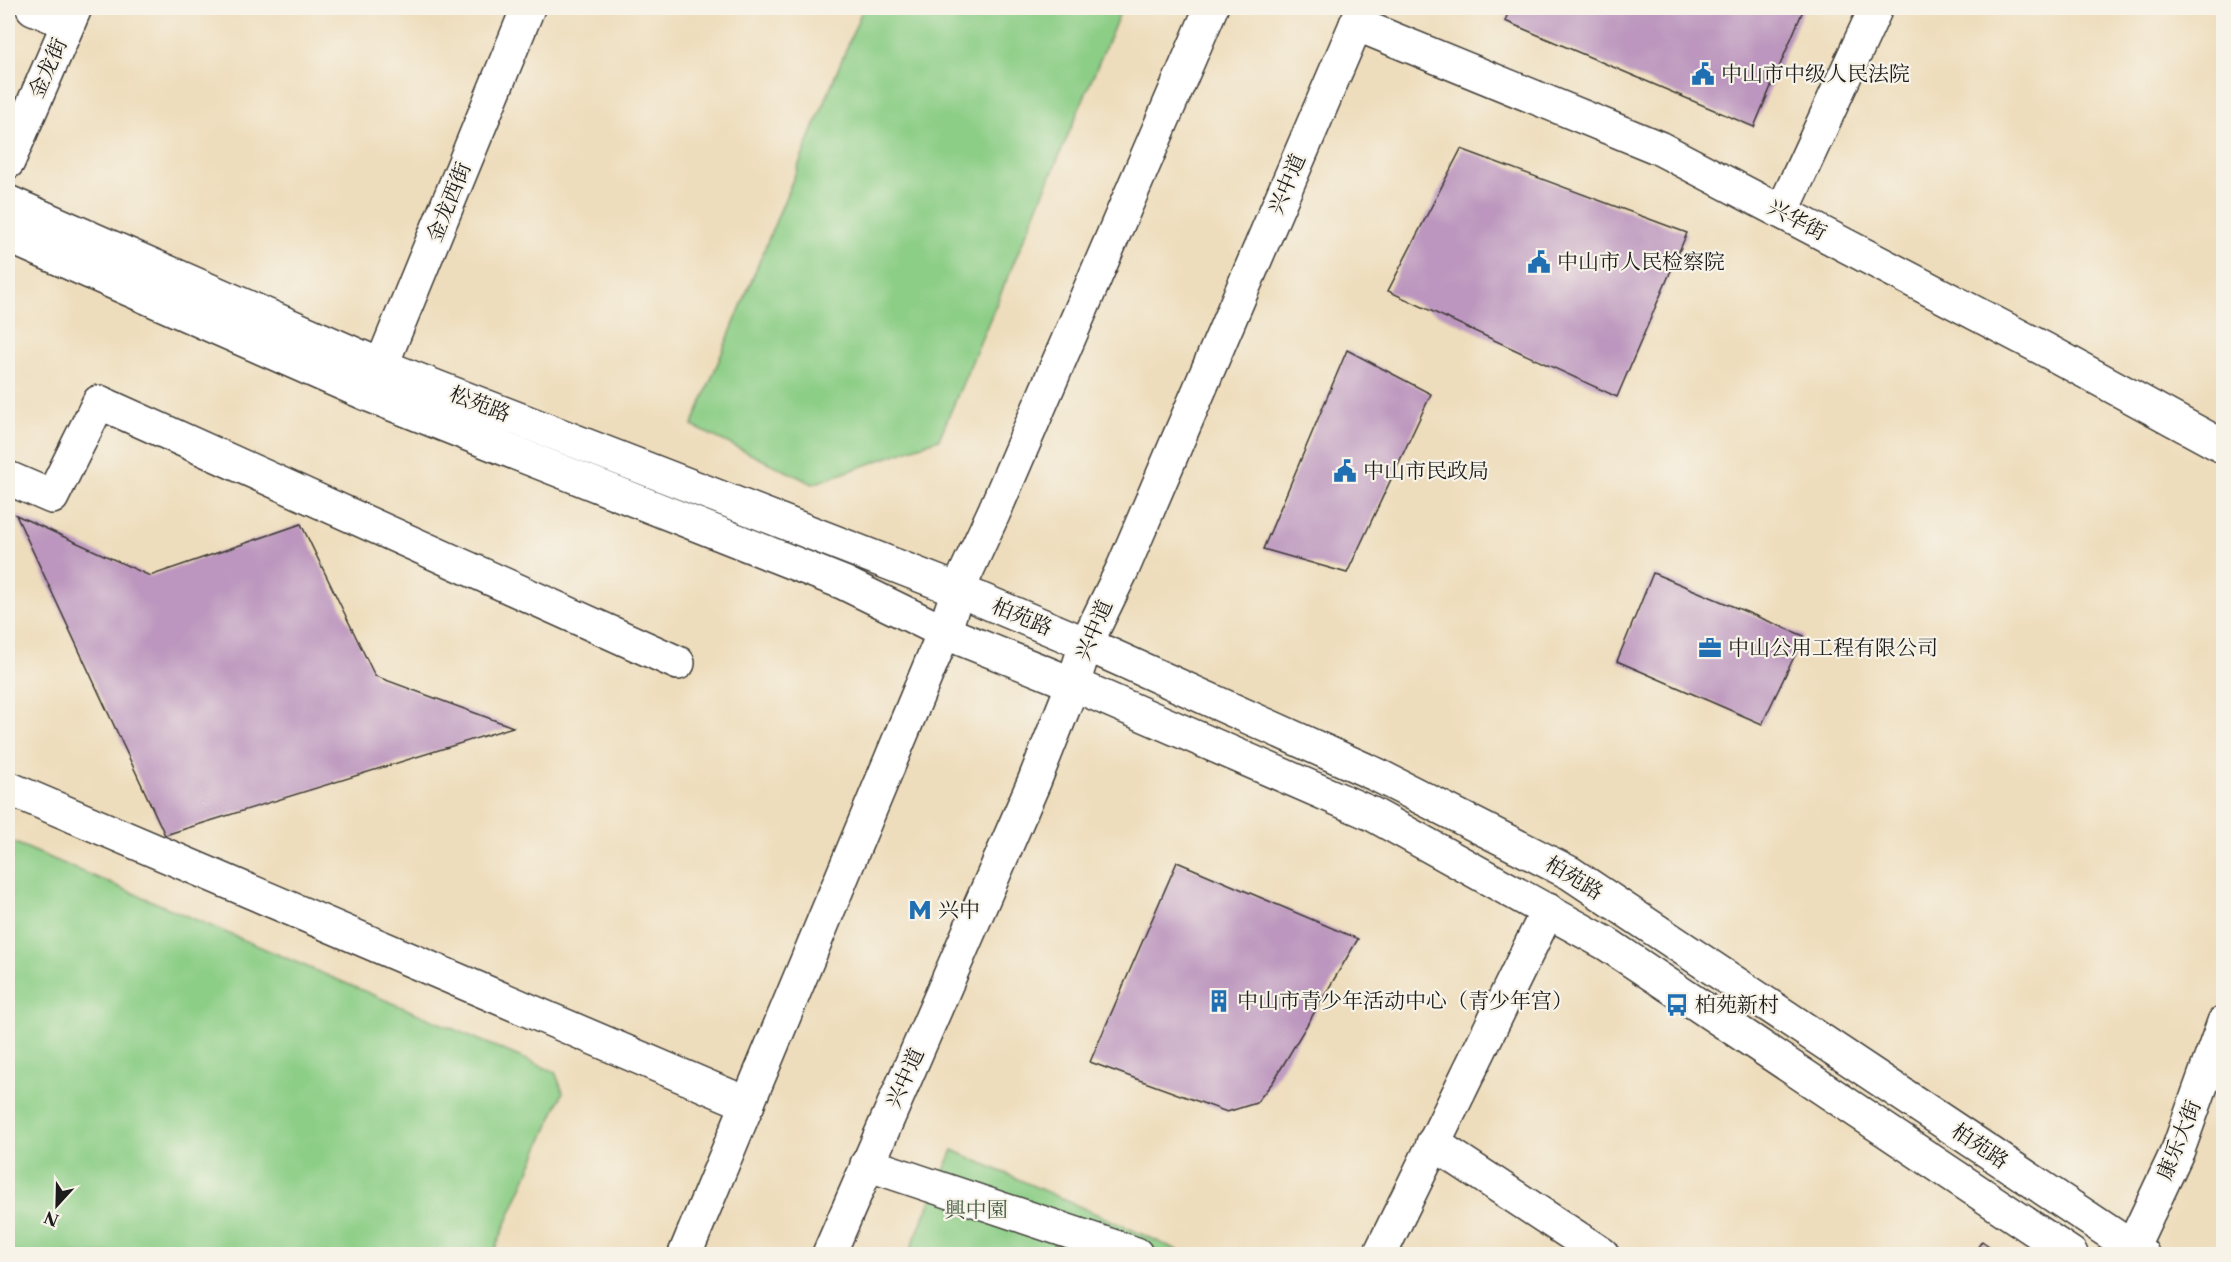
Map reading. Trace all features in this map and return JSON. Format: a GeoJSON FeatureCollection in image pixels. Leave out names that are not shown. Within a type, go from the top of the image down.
{"type":"FeatureCollection","features":[{"type":"Feature","properties":{"kind":"street"},"geometry":{"type":"LineString","coordinates":[[33,8],[72,15]]}},
{"type":"Feature","properties":{"kind":"street","name":"金龙西街"},"geometry":{"type":"LineString","coordinates":[[369,395],[528,8]]}},
{"type":"Feature","properties":{"kind":"street"},"geometry":{"type":"LineString","coordinates":[[686,1254],[944,632],[958,590],[1017,460],[1211,8]]}},
{"type":"Feature","properties":{"kind":"street"},"geometry":{"type":"LineString","coordinates":[[1782,212],[1876,8]]}},
{"type":"Feature","properties":{"kind":"street","name":"金龙街"},"geometry":{"type":"LineString","coordinates":[[8,162],[72,15]]}},
{"type":"Feature","properties":{"kind":"street","name":"兴华街"},"geometry":{"type":"LineString","coordinates":[[1360,16],[1659,148],[2044,349],[2223,447]]}},
{"type":"Feature","properties":{"kind":"street","name":"兴中道"},"geometry":{"type":"LineString","coordinates":[[829,1254],[1020,814],[1073,684],[1086,644],[1123,568],[1360,16]]}},
{"type":"Feature","properties":{"kind":"street","name":"松苑路"},"geometry":{"type":"LineString","coordinates":[[8,202],[382,366],[958,590]]}},
{"type":"Feature","properties":{"kind":"street","name":"松苑路"},"geometry":{"type":"LineString","coordinates":[[8,236],[369,395],[844,583],[944,632]]}},
{"type":"Feature","properties":{"kind":"street"},"geometry":{"type":"LineString","coordinates":[[8,478],[52,497],[99,402],[678,663]]}},
{"type":"Feature","properties":{"kind":"street","name":"柏苑路"},"geometry":{"type":"LineString","coordinates":[[958,590],[1086,644],[1377,775],[1570,873],[2134,1252]]}},
{"type":"Feature","properties":{"kind":"street","name":"柏苑路"},"geometry":{"type":"LineString","coordinates":[[944,632],[1073,684],[1372,814],[1548,910],[1607,944],[2072,1254]]}},
{"type":"Feature","properties":{"kind":"street"},"geometry":{"type":"LineString","coordinates":[[8,788],[747,1104]]}},
{"type":"Feature","properties":{"kind":"street"},"geometry":{"type":"LineString","coordinates":[[1380,1254],[1548,910]]}},
{"type":"Feature","properties":{"kind":"street","name":"康乐大街"},"geometry":{"type":"LineString","coordinates":[[2134,1252],[2178,1150],[2223,1022]]}},
{"type":"Feature","properties":{"kind":"street"},"geometry":{"type":"LineString","coordinates":[[1433,1143],[1602,1254]]}},
{"type":"Feature","properties":{"kind":"street"},"geometry":{"type":"LineString","coordinates":[[867,1164],[1136,1254]]}},
{"type":"Feature","properties":{"kind":"green space"},"geometry":{"type":"Polygon","coordinates":[[[863,8],[1122,8],[939,439],[813,484],[692,426],[863,8]]]}},
{"type":"Feature","properties":{"kind":"green space"},"geometry":{"type":"Polygon","coordinates":[[[8,840],[555,1072],[563,1092],[493,1254],[8,1254],[8,840]]]}},
{"type":"Feature","properties":{"kind":"green space","name":"興中園"},"geometry":{"type":"Polygon","coordinates":[[[953,1150],[1186,1254],[908,1254],[953,1150]]]}},
{"type":"Feature","properties":{"kind":"building","name":"中山市中级人民法院"},"geometry":{"type":"Polygon","coordinates":[[[1510,8],[1804,8],[1754,127],[1505,21],[1510,8]]]}},
{"type":"Feature","properties":{"kind":"building","name":"中山市人民检察院"},"geometry":{"type":"Polygon","coordinates":[[[1461,149],[1687,233],[1617,397],[1388,291],[1461,149]]]}},
{"type":"Feature","properties":{"kind":"building","name":"中山市民政局"},"geometry":{"type":"Polygon","coordinates":[[[1347,350],[1431,394],[1347,573],[1263,549],[1347,350]]]}},
{"type":"Feature","properties":{"kind":"building"},"geometry":{"type":"Polygon","coordinates":[[[16,515],[150,576],[301,524],[375,676],[513,727],[165,835],[16,515]]]}},
{"type":"Feature","properties":{"kind":"building","name":"中山公用工程有限公司"},"geometry":{"type":"Polygon","coordinates":[[[1653,573],[1804,636],[1762,724],[1617,661],[1653,573]]]}},
{"type":"Feature","properties":{"kind":"building","name":"中山市青少年活动中心（青少年宫）"},"geometry":{"type":"Polygon","coordinates":[[[1177,862],[1358,939],[1273,1082],[1256,1103],[1227,1112],[1090,1062],[1177,862]]]}},
{"type":"Feature","properties":{"kind":"building"},"geometry":{"type":"Polygon","coordinates":[[[1982,1241],[2000,1254],[1973,1254],[1982,1241]]]}},
{"type":"Feature","properties":{"kind":"place","name":"中山市中级人民法院"},"geometry":{"type":"Point","coordinates":[1703,74]}},
{"type":"Feature","properties":{"kind":"place","name":"中山市人民检察院"},"geometry":{"type":"Point","coordinates":[1539,262]}},
{"type":"Feature","properties":{"kind":"place","name":"中山市民政局"},"geometry":{"type":"Point","coordinates":[1345,471]}},
{"type":"Feature","properties":{"kind":"place","name":"中山公用工程有限公司"},"geometry":{"type":"Point","coordinates":[1710,648]}},
{"type":"Feature","properties":{"kind":"place","name":"兴中"},"geometry":{"type":"Point","coordinates":[920,910]}},
{"type":"Feature","properties":{"kind":"place","name":"中山市青少年活动中心（青少年宫）"},"geometry":{"type":"Point","coordinates":[1219,1001]}},
{"type":"Feature","properties":{"kind":"place","name":"柏苑新村"},"geometry":{"type":"Point","coordinates":[1677,1005]}}]}
